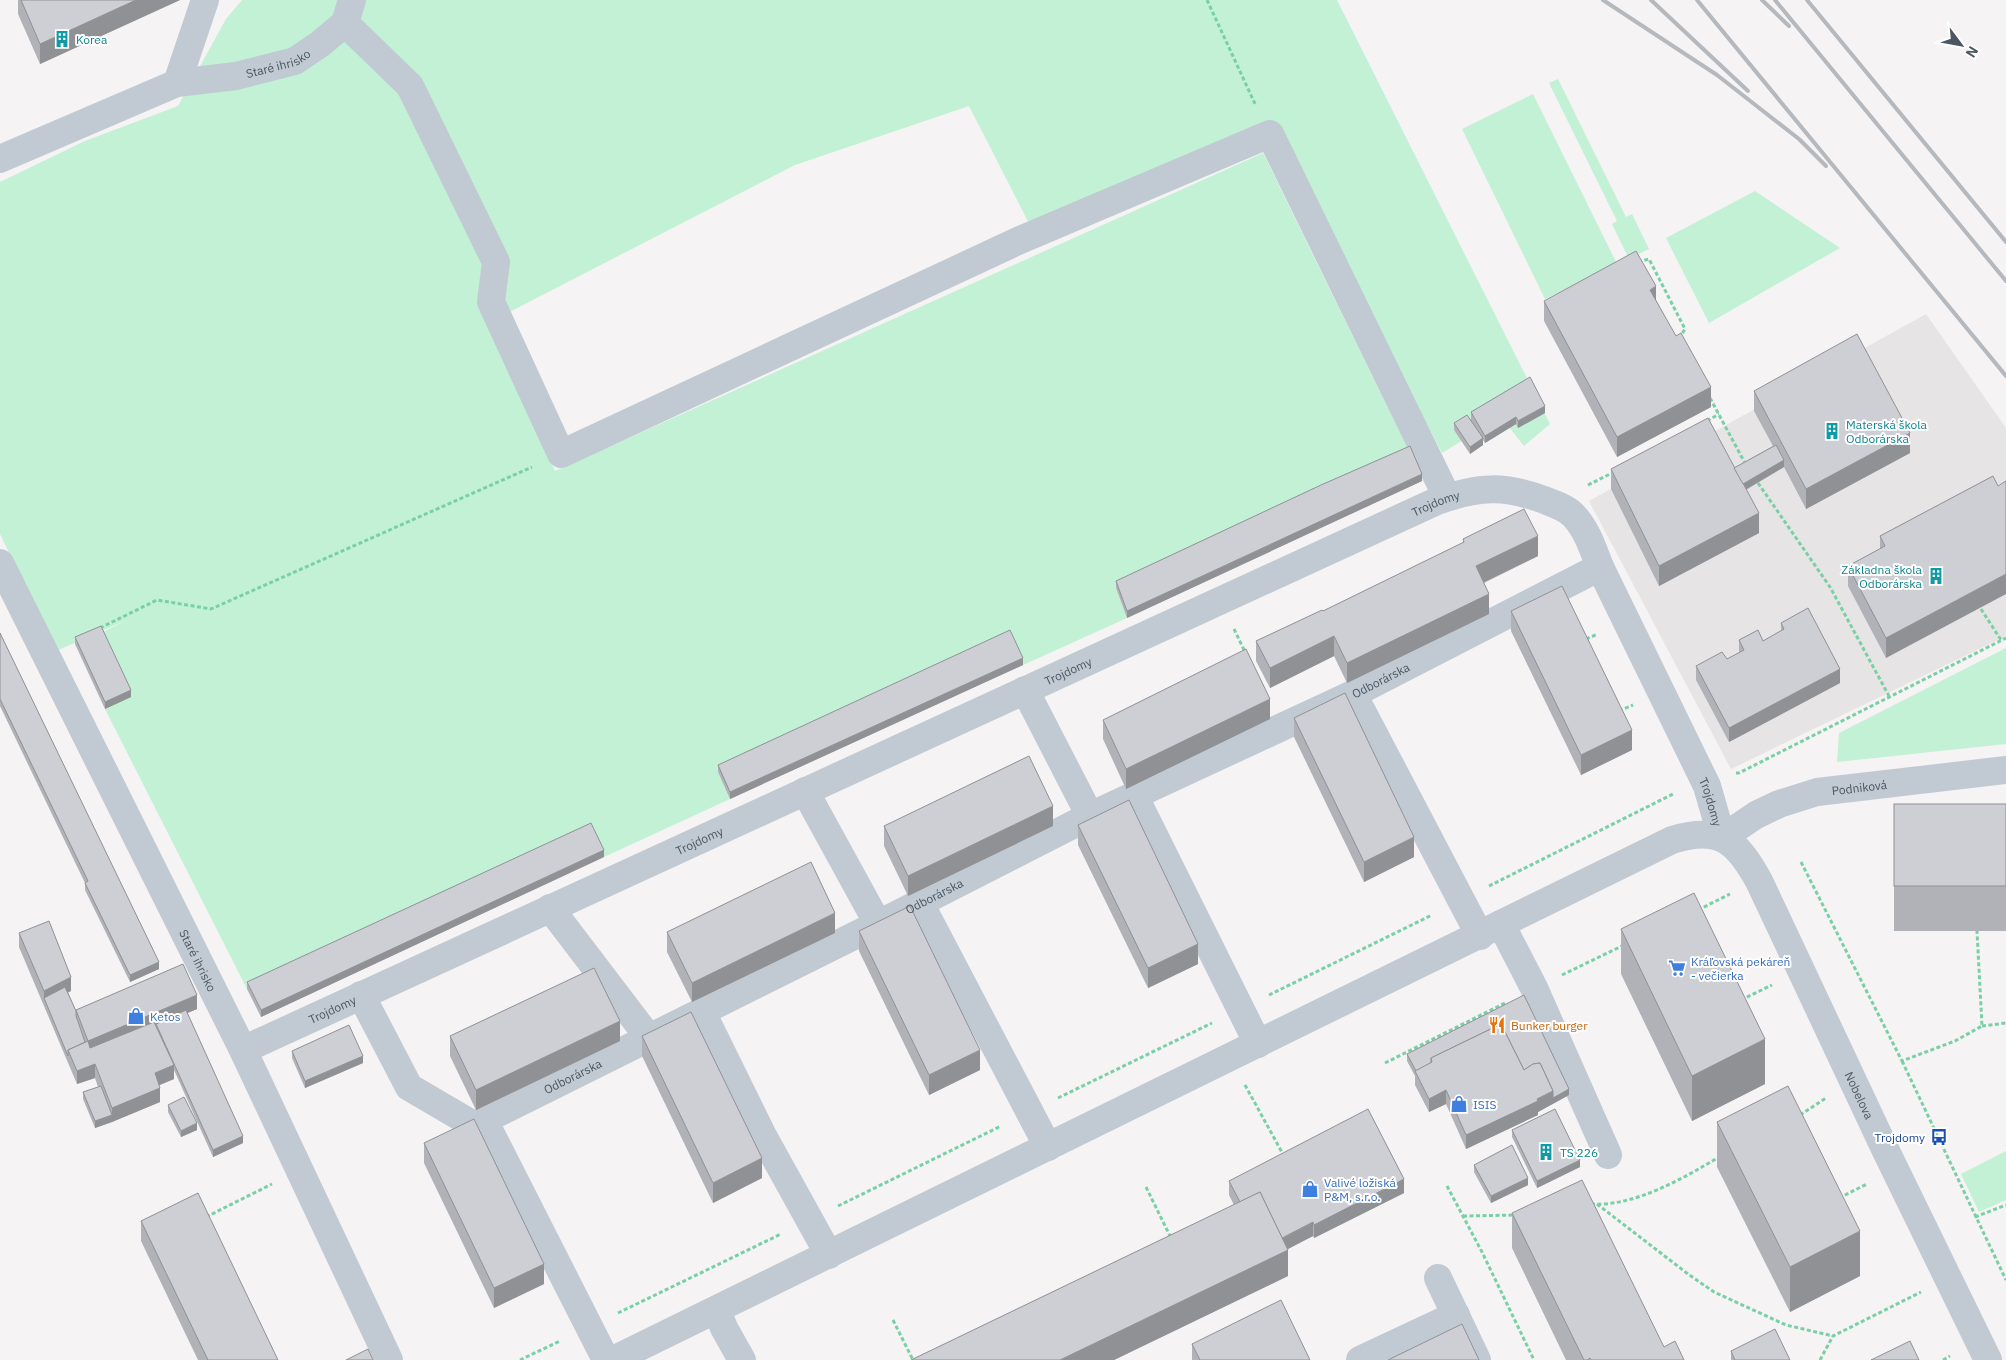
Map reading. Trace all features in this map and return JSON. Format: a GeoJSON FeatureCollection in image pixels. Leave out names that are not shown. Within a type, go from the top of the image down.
{"type":"FeatureCollection","features":[{"type":"Feature","properties":{"kind":"street"},"geometry":{"type":"LineString","coordinates":[[177,83],[205,0]]}},
{"type":"Feature","properties":{"kind":"street"},"geometry":{"type":"LineString","coordinates":[[348,11],[410,86],[496,262],[491,302],[561,454],[1020,240],[1270,134],[1447,497]]}},
{"type":"Feature","properties":{"kind":"street","name":"Staré ihrisko"},"geometry":{"type":"LineString","coordinates":[[0,159],[177,83],[236,76],[295,61],[320,44],[348,11]]}},
{"type":"Feature","properties":{"kind":"street","name":"Trojdomy"},"geometry":{"type":"LineString","coordinates":[[243,1050],[1447,497],[1485,489],[1500,489],[1534,496],[1567,510],[1578,520],[1587,535],[1600,567],[1707,786],[1722,838]]}},
{"type":"Feature","properties":{"kind":"street","name":"Staré ihrisko"},"geometry":{"type":"LineString","coordinates":[[0,562],[243,1050],[389,1360]]}},
{"type":"Feature","properties":{"kind":"street","name":"Odborárska"},"geometry":{"type":"LineString","coordinates":[[606,1360],[484,1120],[920,903],[1090,816],[1353,694],[1600,567]]}},
{"type":"Feature","properties":{"kind":"street"},"geometry":{"type":"LineString","coordinates":[[1025,690],[1090,816]]}},
{"type":"Feature","properties":{"kind":"street"},"geometry":{"type":"LineString","coordinates":[[1353,694],[1460,900],[1490,930],[1534,988],[1608,1155]]}},
{"type":"Feature","properties":{"kind":"street","name":"Podniková"},"geometry":{"type":"LineString","coordinates":[[1722,838],[1756,815],[1779,804],[1817,792],[2006,770]]}},
{"type":"Feature","properties":{"kind":"street"},"geometry":{"type":"LineString","coordinates":[[805,791],[878,924]]}},
{"type":"Feature","properties":{"kind":"street"},"geometry":{"type":"LineString","coordinates":[[1134,795],[1258,1044]]}},
{"type":"Feature","properties":{"kind":"street"},"geometry":{"type":"LineString","coordinates":[[613,1360],[1672,840],[1692,834],[1707,833],[1722,838]]}},
{"type":"Feature","properties":{"kind":"street","name":"Nobelova"},"geometry":{"type":"LineString","coordinates":[[1722,838],[1737,848],[1747,859],[1759,881],[1881,1140],[1988,1360]]}},
{"type":"Feature","properties":{"kind":"street"},"geometry":{"type":"LineString","coordinates":[[920,903],[1048,1146]]}},
{"type":"Feature","properties":{"kind":"street"},"geometry":{"type":"LineString","coordinates":[[550,908],[649,1038]]}},
{"type":"Feature","properties":{"kind":"street"},"geometry":{"type":"LineString","coordinates":[[361,995],[409,1087],[467,1121]]}},
{"type":"Feature","properties":{"kind":"street"},"geometry":{"type":"LineString","coordinates":[[702,1012],[762,1134],[829,1255]]}},
{"type":"Feature","properties":{"kind":"street"},"geometry":{"type":"LineString","coordinates":[[1438,1278],[1477,1360]]}},
{"type":"Feature","properties":{"kind":"street"},"geometry":{"type":"LineString","coordinates":[[716,1310],[742,1360]]}},
{"type":"Feature","properties":{"kind":"street"},"geometry":{"type":"LineString","coordinates":[[1360,1360],[1456,1315]]}},
{"type":"Feature","properties":{"kind":"path"},"geometry":{"type":"LineString","coordinates":[[1207,0],[1270,134]]}},
{"type":"Feature","properties":{"kind":"path"},"geometry":{"type":"LineString","coordinates":[[1632,264],[1649,259],[1685,329],[1679,339]]}},
{"type":"Feature","properties":{"kind":"path"},"geometry":{"type":"LineString","coordinates":[[1710,398],[1746,465]]}},
{"type":"Feature","properties":{"kind":"path"},"geometry":{"type":"LineString","coordinates":[[1702,424],[1719,414]]}},
{"type":"Feature","properties":{"kind":"path"},"geometry":{"type":"LineString","coordinates":[[97,629],[157,600],[211,609],[561,454]]}},
{"type":"Feature","properties":{"kind":"path"},"geometry":{"type":"LineString","coordinates":[[1567,510],[1581,489],[1616,471]]}},
{"type":"Feature","properties":{"kind":"path"},"geometry":{"type":"LineString","coordinates":[[1758,483],[1830,587],[1889,696]]}},
{"type":"Feature","properties":{"kind":"path"},"geometry":{"type":"LineString","coordinates":[[1220,600],[1249,659]]}},
{"type":"Feature","properties":{"kind":"path"},"geometry":{"type":"LineString","coordinates":[[1981,609],[2001,640]]}},
{"type":"Feature","properties":{"kind":"path"},"geometry":{"type":"LineString","coordinates":[[1580,642],[1601,632]]}},
{"type":"Feature","properties":{"kind":"path"},"geometry":{"type":"LineString","coordinates":[[1707,786],[1731,772],[1739,773],[2006,638]]}},
{"type":"Feature","properties":{"kind":"path"},"geometry":{"type":"LineString","coordinates":[[1614,714],[1636,704]]}},
{"type":"Feature","properties":{"kind":"path"},"geometry":{"type":"LineString","coordinates":[[520,1360],[1240,1010],[1678,791]]}},
{"type":"Feature","properties":{"kind":"path"},"geometry":{"type":"LineString","coordinates":[[1801,862],[1902,1061],[2006,1280]]}},
{"type":"Feature","properties":{"kind":"path"},"geometry":{"type":"LineString","coordinates":[[1977,931],[1982,1026]]}},
{"type":"Feature","properties":{"kind":"path"},"geometry":{"type":"LineString","coordinates":[[1735,1003],[1774,984]]}},
{"type":"Feature","properties":{"kind":"path"},"geometry":{"type":"LineString","coordinates":[[1902,1061],[1955,1041],[1982,1026],[2006,1023]]}},
{"type":"Feature","properties":{"kind":"path"},"geometry":{"type":"LineString","coordinates":[[1211,1024],[1284,1156]]}},
{"type":"Feature","properties":{"kind":"path"},"geometry":{"type":"LineString","coordinates":[[1792,1120],[1828,1096]]}},
{"type":"Feature","properties":{"kind":"path"},"geometry":{"type":"LineString","coordinates":[[1588,1203],[1622,1201],[1674,1184],[1727,1153]]}},
{"type":"Feature","properties":{"kind":"path"},"geometry":{"type":"LineString","coordinates":[[204,1218],[300,1170]]}},
{"type":"Feature","properties":{"kind":"path"},"geometry":{"type":"LineString","coordinates":[[1834,1201],[1868,1183]]}},
{"type":"Feature","properties":{"kind":"path"},"geometry":{"type":"LineString","coordinates":[[1447,1186],[1534,1360]]}},
{"type":"Feature","properties":{"kind":"path"},"geometry":{"type":"LineString","coordinates":[[1146,1187],[1172,1239]]}},
{"type":"Feature","properties":{"kind":"path"},"geometry":{"type":"LineString","coordinates":[[1596,1204],[1714,1292],[1786,1325],[1833,1336]]}},
{"type":"Feature","properties":{"kind":"path"},"geometry":{"type":"LineString","coordinates":[[1975,1218],[2006,1205]]}},
{"type":"Feature","properties":{"kind":"path"},"geometry":{"type":"LineString","coordinates":[[1463,1216],[1525,1214]]}},
{"type":"Feature","properties":{"kind":"path"},"geometry":{"type":"LineString","coordinates":[[1820,1360],[1833,1336],[1928,1289]]}},
{"type":"Feature","properties":{"kind":"path"},"geometry":{"type":"LineString","coordinates":[[893,1320],[913,1360]]}},
{"type":"Feature","properties":{"kind":"shaded area"},"geometry":{"type":"Polygon","coordinates":[[[1926,314],[2006,428],[2006,636],[1731,769],[1589,501],[1926,314]]]}},
{"type":"Feature","properties":{"kind":"green space"},"geometry":{"type":"Polygon","coordinates":[[[242,0],[1337,0],[1550,424],[1524,446],[1501,417],[1442,453],[1273,131],[1037,239],[969,106],[795,165],[488,323],[555,471],[1263,153],[1410,453],[1116,588],[1127,618],[1023,665],[718,772],[730,799],[604,857],[592,830],[247,989],[105,709],[130,697],[101,633],[127,620],[56,651],[0,534],[0,182],[85,141],[178,106],[226,19],[242,0]]]}},
{"type":"Feature","properties":{"kind":"green space"},"geometry":{"type":"Polygon","coordinates":[[[1558,79],[1626,217],[1632,214],[1649,249],[1629,259],[1612,224],[1617,221],[1549,83],[1558,79]]]}},
{"type":"Feature","properties":{"kind":"green space"},"geometry":{"type":"Polygon","coordinates":[[[1533,94],[1617,264],[1545,299],[1462,129],[1533,94]]]}},
{"type":"Feature","properties":{"kind":"green space"},"geometry":{"type":"Polygon","coordinates":[[[1755,191],[1840,248],[1709,323],[1666,238],[1755,191]]]}},
{"type":"Feature","properties":{"kind":"green space"},"geometry":{"type":"Polygon","coordinates":[[[2006,648],[2006,744],[1837,762],[1839,733],[2006,648]]]}},
{"type":"Feature","properties":{"kind":"green space"},"geometry":{"type":"Polygon","coordinates":[[[2006,1151],[2006,1200],[1979,1212],[1961,1174],[2006,1151]]]}},
{"type":"Feature","properties":{"kind":"building"},"geometry":{"type":"Polygon","coordinates":[[[21,0],[136,0],[40,44],[21,0]]]}},
{"type":"Feature","properties":{"kind":"building"},"geometry":{"type":"Polygon","coordinates":[[[1636,251],[1656,286],[1650,290],[1676,336],[1681,333],[1711,387],[1617,437],[1544,301],[1636,251]]]}},
{"type":"Feature","properties":{"kind":"building","name":"Materská škola Odborárska"},"geometry":{"type":"Polygon","coordinates":[[[1857,334],[1910,433],[1806,489],[1754,391],[1857,334]]]}},
{"type":"Feature","properties":{"kind":"building"},"geometry":{"type":"Polygon","coordinates":[[[1530,377],[1545,406],[1518,421],[1516,417],[1485,436],[1471,412],[1530,377]]]}},
{"type":"Feature","properties":{"kind":"building"},"geometry":{"type":"Polygon","coordinates":[[[1467,415],[1483,438],[1470,447],[1454,423],[1467,415]]]}},
{"type":"Feature","properties":{"kind":"building"},"geometry":{"type":"Polygon","coordinates":[[[1708,418],[1759,513],[1659,566],[1611,469],[1708,418]]]}},
{"type":"Feature","properties":{"kind":"building"},"geometry":{"type":"Polygon","coordinates":[[[1776,445],[1784,460],[1743,484],[1734,468],[1776,445]]]}},
{"type":"Feature","properties":{"kind":"building"},"geometry":{"type":"Polygon","coordinates":[[[1410,446],[1422,474],[1127,611],[1116,581],[1321,485],[1410,446]]]}},
{"type":"Feature","properties":{"kind":"building","name":"Základna škola Odborárska"},"geometry":{"type":"Polygon","coordinates":[[[1993,476],[1998,486],[2006,481],[2006,574],[1886,638],[1848,566],[1885,546],[1880,536],[1993,476]]]}},
{"type":"Feature","properties":{"kind":"building"},"geometry":{"type":"Polygon","coordinates":[[[1524,509],[1538,536],[1476,566],[1489,594],[1347,663],[1334,636],[1270,668],[1256,641],[1323,611],[1464,542],[1463,539],[1524,509]]]}},
{"type":"Feature","properties":{"kind":"building"},"geometry":{"type":"Polygon","coordinates":[[[1562,586],[1632,730],[1581,755],[1511,611],[1562,586]]]}},
{"type":"Feature","properties":{"kind":"building"},"geometry":{"type":"Polygon","coordinates":[[[1808,608],[1840,669],[1729,728],[1696,666],[1722,652],[1727,659],[1744,650],[1739,640],[1758,630],[1763,641],[1784,629],[1781,623],[1808,608]]]}},
{"type":"Feature","properties":{"kind":"building"},"geometry":{"type":"Polygon","coordinates":[[[101,626],[131,690],[105,702],[75,637],[101,626]]]}},
{"type":"Feature","properties":{"kind":"building"},"geometry":{"type":"Polygon","coordinates":[[[1010,630],[1023,658],[730,792],[718,765],[1010,630]]]}},
{"type":"Feature","properties":{"kind":"building"},"geometry":{"type":"Polygon","coordinates":[[[0,633],[159,962],[130,975],[85,883],[88,881],[0,699],[0,633]]]}},
{"type":"Feature","properties":{"kind":"building"},"geometry":{"type":"Polygon","coordinates":[[[1246,649],[1270,699],[1126,769],[1103,720],[1246,649]]]}},
{"type":"Feature","properties":{"kind":"building"},"geometry":{"type":"Polygon","coordinates":[[[1345,693],[1414,837],[1364,862],[1294,718],[1345,693]]]}},
{"type":"Feature","properties":{"kind":"building"},"geometry":{"type":"Polygon","coordinates":[[[1029,756],[1053,806],[908,876],[884,826],[1029,756]]]}},
{"type":"Feature","properties":{"kind":"building"},"geometry":{"type":"Polygon","coordinates":[[[1129,800],[1198,944],[1148,968],[1078,825],[1129,800]]]}},
{"type":"Feature","properties":{"kind":"building"},"geometry":{"type":"Polygon","coordinates":[[[1894,804],[2006,804],[2006,886],[1894,886],[1894,804]]]}},
{"type":"Feature","properties":{"kind":"building"},"geometry":{"type":"Polygon","coordinates":[[[591,823],[604,850],[261,1010],[247,982],[591,823]]]}},
{"type":"Feature","properties":{"kind":"building"},"geometry":{"type":"Polygon","coordinates":[[[811,862],[835,913],[692,983],[667,932],[811,862]]]}},
{"type":"Feature","properties":{"kind":"building"},"geometry":{"type":"Polygon","coordinates":[[[1694,893],[1765,1039],[1692,1076],[1621,929],[1694,893]]]}},
{"type":"Feature","properties":{"kind":"building"},"geometry":{"type":"Polygon","coordinates":[[[910,906],[980,1050],[929,1075],[859,931],[910,906]]]}},
{"type":"Feature","properties":{"kind":"building"},"geometry":{"type":"Polygon","coordinates":[[[49,921],[71,977],[44,991],[19,933],[49,921]]]}},
{"type":"Feature","properties":{"kind":"building"},"geometry":{"type":"Polygon","coordinates":[[[183,964],[197,995],[88,1041],[76,1010],[183,964]]]}},
{"type":"Feature","properties":{"kind":"building"},"geometry":{"type":"Polygon","coordinates":[[[594,968],[620,1021],[476,1090],[450,1036],[594,968]]]}},
{"type":"Feature","properties":{"kind":"building"},"geometry":{"type":"Polygon","coordinates":[[[65,987],[76,1011],[85,1042],[68,1050],[68,1056],[44,998],[65,987]]]}},
{"type":"Feature","properties":{"kind":"building"},"geometry":{"type":"Polygon","coordinates":[[[1524,995],[1569,1089],[1553,1098],[1553,1091],[1540,1063],[1533,1064],[1524,1070],[1501,1024],[1431,1058],[1431,1063],[1416,1071],[1407,1054],[1524,995]]]}},
{"type":"Feature","properties":{"kind":"building"},"geometry":{"type":"Polygon","coordinates":[[[186,1010],[243,1136],[213,1150],[156,1024],[186,1010]]]}},
{"type":"Feature","properties":{"kind":"building"},"geometry":{"type":"Polygon","coordinates":[[[691,1012],[762,1158],[713,1183],[642,1036],[691,1012]]]}},
{"type":"Feature","properties":{"kind":"building"},"geometry":{"type":"Polygon","coordinates":[[[154,1022],[174,1065],[155,1073],[160,1088],[112,1108],[95,1064],[77,1071],[68,1050],[88,1041],[90,1048],[154,1022]]]}},
{"type":"Feature","properties":{"kind":"building"},"geometry":{"type":"Polygon","coordinates":[[[1501,1024],[1524,1070],[1533,1064],[1540,1063],[1553,1091],[1537,1099],[1538,1101],[1466,1135],[1446,1090],[1429,1099],[1415,1071],[1432,1062],[1431,1058],[1501,1024]]]}},
{"type":"Feature","properties":{"kind":"building"},"geometry":{"type":"Polygon","coordinates":[[[349,1025],[363,1056],[305,1081],[292,1051],[349,1025]]]}},
{"type":"Feature","properties":{"kind":"building"},"geometry":{"type":"Polygon","coordinates":[[[101,1086],[112,1115],[95,1121],[83,1092],[101,1086]]]}},
{"type":"Feature","properties":{"kind":"building"},"geometry":{"type":"Polygon","coordinates":[[[1788,1086],[1860,1231],[1790,1267],[1717,1122],[1788,1086]]]}},
{"type":"Feature","properties":{"kind":"building"},"geometry":{"type":"Polygon","coordinates":[[[184,1097],[197,1123],[181,1131],[168,1105],[184,1097]]]}},
{"type":"Feature","properties":{"kind":"building"},"geometry":{"type":"Polygon","coordinates":[[[1368,1109],[1404,1179],[1314,1225],[1313,1222],[1282,1238],[1260,1192],[1240,1202],[1229,1181],[1368,1109]]]}},
{"type":"Feature","properties":{"kind":"building","name":"TS 226"},"geometry":{"type":"Polygon","coordinates":[[[1555,1109],[1580,1160],[1537,1181],[1512,1130],[1555,1109]]]}},
{"type":"Feature","properties":{"kind":"building"},"geometry":{"type":"Polygon","coordinates":[[[474,1119],[544,1264],[494,1288],[424,1143],[474,1119]]]}},
{"type":"Feature","properties":{"kind":"building"},"geometry":{"type":"Polygon","coordinates":[[[1512,1145],[1528,1178],[1491,1196],[1474,1165],[1512,1145]]]}},
{"type":"Feature","properties":{"kind":"building"},"geometry":{"type":"Polygon","coordinates":[[[1582,1180],[1664,1347],[1675,1341],[1684,1360],[1591,1360],[1590,1358],[1584,1360],[1512,1213],[1582,1180]]]}},
{"type":"Feature","properties":{"kind":"building"},"geometry":{"type":"Polygon","coordinates":[[[1260,1192],[1288,1250],[1060,1360],[911,1360],[1260,1192]]]}},
{"type":"Feature","properties":{"kind":"building"},"geometry":{"type":"Polygon","coordinates":[[[198,1193],[278,1360],[208,1360],[141,1221],[198,1193]]]}},
{"type":"Feature","properties":{"kind":"building"},"geometry":{"type":"Polygon","coordinates":[[[1281,1300],[1310,1360],[1200,1360],[1192,1344],[1281,1300]]]}},
{"type":"Feature","properties":{"kind":"building"},"geometry":{"type":"Polygon","coordinates":[[[1462,1324],[1479,1360],[1388,1360],[1462,1324]]]}},
{"type":"Feature","properties":{"kind":"building"},"geometry":{"type":"Polygon","coordinates":[[[1775,1329],[1790,1360],[1735,1360],[1731,1351],[1775,1329]]]}},
{"type":"Feature","properties":{"kind":"building"},"geometry":{"type":"Polygon","coordinates":[[[1910,1341],[1919,1360],[1871,1360],[1910,1341]]]}},
{"type":"Feature","properties":{"kind":"building"},"geometry":{"type":"Polygon","coordinates":[[[368,1349],[373,1360],[346,1360],[368,1349]]]}},
{"type":"Feature","properties":{"kind":"railway"},"geometry":{"type":"LineString","coordinates":[[1603,0],[1717,75],[1799,139],[1826,166]]}},
{"type":"Feature","properties":{"kind":"railway"},"geometry":{"type":"LineString","coordinates":[[1651,0],[1748,91]]}},
{"type":"Feature","properties":{"kind":"railway"},"geometry":{"type":"LineString","coordinates":[[1697,0],[2006,376]]}},
{"type":"Feature","properties":{"kind":"railway"},"geometry":{"type":"LineString","coordinates":[[1762,0],[1789,26]]}},
{"type":"Feature","properties":{"kind":"railway"},"geometry":{"type":"LineString","coordinates":[[1775,0],[2006,281]]}},
{"type":"Feature","properties":{"kind":"railway"},"geometry":{"type":"LineString","coordinates":[[1807,0],[2006,242]]}},
{"type":"Feature","properties":{"kind":"place","name":"Korea"},"geometry":{"type":"Point","coordinates":[62,39]}},
{"type":"Feature","properties":{"kind":"place","name":"Materská škola Odborárska"},"geometry":{"type":"Point","coordinates":[1832,431]}},
{"type":"Feature","properties":{"kind":"place","name":"Základna škola Odborárska"},"geometry":{"type":"Point","coordinates":[1936,576]}},
{"type":"Feature","properties":{"kind":"place","name":"Kráľovská pekáreň - večierka"},"geometry":{"type":"Point","coordinates":[1677,968]}},
{"type":"Feature","properties":{"kind":"place","name":"Ketos"},"geometry":{"type":"Point","coordinates":[136,1016]}},
{"type":"Feature","properties":{"kind":"place","name":"Bunker burger"},"geometry":{"type":"Point","coordinates":[1497,1025]}},
{"type":"Feature","properties":{"kind":"place","name":"ISIS"},"geometry":{"type":"Point","coordinates":[1459,1104]}},
{"type":"Feature","properties":{"kind":"place","name":"Trojdomy"},"geometry":{"type":"Point","coordinates":[1939,1137]}},
{"type":"Feature","properties":{"kind":"place","name":"TS 226"},"geometry":{"type":"Point","coordinates":[1546,1152]}},
{"type":"Feature","properties":{"kind":"place","name":"Valivé ložiská P&M, s.r.o."},"geometry":{"type":"Point","coordinates":[1310,1189]}}]}
